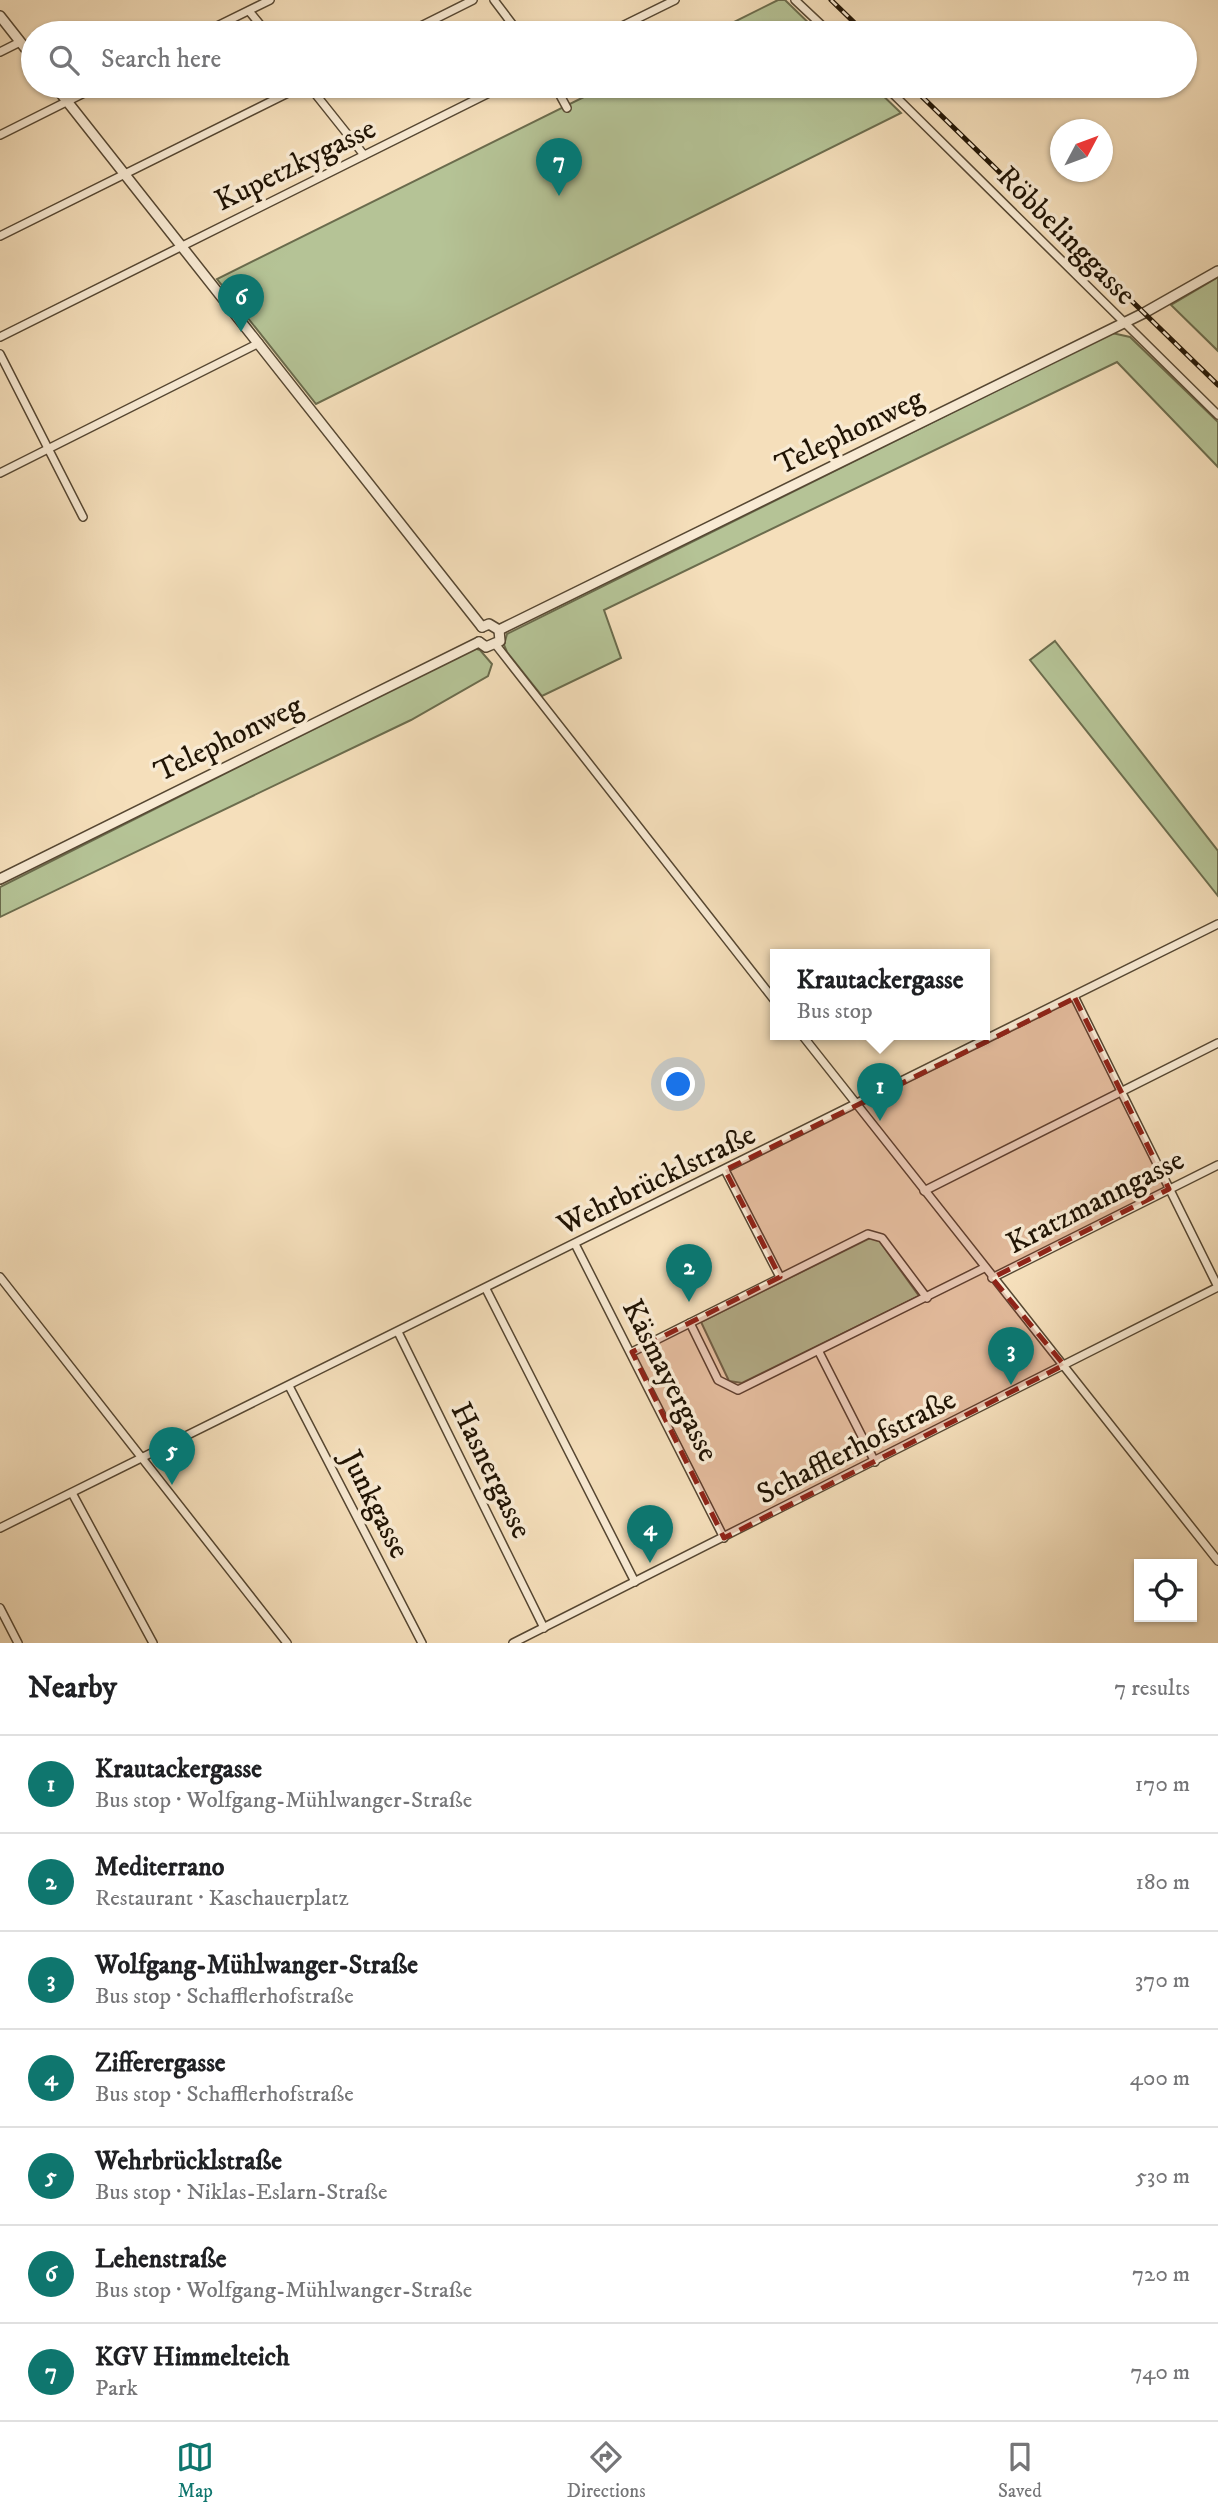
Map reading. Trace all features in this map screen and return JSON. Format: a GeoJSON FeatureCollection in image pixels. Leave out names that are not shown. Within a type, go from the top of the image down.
{"type":"FeatureCollection","features":[{"type":"Feature","properties":{"kind":"street"},"geometry":{"type":"LineString","coordinates":[[228,21],[270,0]]}},
{"type":"Feature","properties":{"kind":"street"},"geometry":{"type":"LineString","coordinates":[[431,21],[473,0]]}},
{"type":"Feature","properties":{"kind":"street"},"geometry":{"type":"LineString","coordinates":[[494,0],[510,21]]}},
{"type":"Feature","properties":{"kind":"street"},"geometry":{"type":"LineString","coordinates":[[632,21],[675,0]]}},
{"type":"Feature","properties":{"kind":"street"},"geometry":{"type":"LineString","coordinates":[[795,0],[817,21]]}},
{"type":"Feature","properties":{"kind":"street"},"geometry":{"type":"LineString","coordinates":[[249,11],[257,21]]}},
{"type":"Feature","properties":{"kind":"street"},"geometry":{"type":"LineString","coordinates":[[0,16],[20,42],[0,51]]}},
{"type":"Feature","properties":{"kind":"street"},"geometry":{"type":"LineString","coordinates":[[65,98],[482,626]]}},
{"type":"Feature","properties":{"kind":"street"},"geometry":{"type":"LineString","coordinates":[[0,135],[73,98]]}},
{"type":"Feature","properties":{"kind":"street"},"geometry":{"type":"LineString","coordinates":[[0,236],[278,98]]}},
{"type":"Feature","properties":{"kind":"street"},"geometry":{"type":"LineString","coordinates":[[319,98],[364,155]]}},
{"type":"Feature","properties":{"kind":"street","name":"Kupetzkygasse"},"geometry":{"type":"LineString","coordinates":[[0,337],[479,98]]}},
{"type":"Feature","properties":{"kind":"street"},"geometry":{"type":"LineString","coordinates":[[562,98],[567,108]]}},
{"type":"Feature","properties":{"kind":"street","name":"Röbbelinggasse"},"geometry":{"type":"LineString","coordinates":[[897,98],[1218,415]]}},
{"type":"Feature","properties":{"kind":"street","name":"Telephonweg"},"geometry":{"type":"LineString","coordinates":[[499,631],[1123,323],[1218,271]]}},
{"type":"Feature","properties":{"kind":"street"},"geometry":{"type":"LineString","coordinates":[[0,473],[259,343]]}},
{"type":"Feature","properties":{"kind":"street"},"geometry":{"type":"LineString","coordinates":[[0,354],[83,517]]}},
{"type":"Feature","properties":{"kind":"street"},"geometry":{"type":"LineString","coordinates":[[493,625],[499,631],[500,641],[496,645],[486,648],[478,642],[477,634],[482,626],[493,625]]}},
{"type":"Feature","properties":{"kind":"street","name":"Telephonweg"},"geometry":{"type":"LineString","coordinates":[[0,879],[478,642]]}},
{"type":"Feature","properties":{"kind":"street"},"geometry":{"type":"LineString","coordinates":[[496,645],[770,995]]}},
{"type":"Feature","properties":{"kind":"street","name":"Wehrbrücklstraße"},"geometry":{"type":"LineString","coordinates":[[990,1040],[1218,924]]}},
{"type":"Feature","properties":{"kind":"street"},"geometry":{"type":"LineString","coordinates":[[1075,998],[1218,1287]]}},
{"type":"Feature","properties":{"kind":"street"},"geometry":{"type":"LineString","coordinates":[[806,1040],[1218,1562]]}},
{"type":"Feature","properties":{"kind":"street","name":"Wehrbrücklstraße"},"geometry":{"type":"LineString","coordinates":[[0,1528],[989,1040]]}},
{"type":"Feature","properties":{"kind":"street"},"geometry":{"type":"LineString","coordinates":[[924,1191],[1218,1043]]}},
{"type":"Feature","properties":{"kind":"street","name":"Kratzmanngasse"},"geometry":{"type":"LineString","coordinates":[[992,1278],[1218,1165]]}},
{"type":"Feature","properties":{"kind":"street"},"geometry":{"type":"LineString","coordinates":[[725,1170],[780,1277]]}},
{"type":"Feature","properties":{"kind":"street"},"geometry":{"type":"LineString","coordinates":[[632,1352],[860,1236],[875,1234],[882,1238],[927,1298]]}},
{"type":"Feature","properties":{"kind":"street","name":"Käsmayergasse"},"geometry":{"type":"LineString","coordinates":[[576,1244],[724,1538]]}},
{"type":"Feature","properties":{"kind":"street"},"geometry":{"type":"LineString","coordinates":[[690,1323],[718,1380],[738,1390],[984,1268]]}},
{"type":"Feature","properties":{"kind":"street"},"geometry":{"type":"LineString","coordinates":[[0,1278],[288,1643]]}},
{"type":"Feature","properties":{"kind":"street","name":"Schafflerhofstraße"},"geometry":{"type":"LineString","coordinates":[[513,1643],[1218,1287]]}},
{"type":"Feature","properties":{"kind":"street"},"geometry":{"type":"LineString","coordinates":[[486,1289],[635,1582]]}},
{"type":"Feature","properties":{"kind":"street","name":"Hasnergasse"},"geometry":{"type":"LineString","coordinates":[[398,1332],[544,1628]]}},
{"type":"Feature","properties":{"kind":"street"},"geometry":{"type":"LineString","coordinates":[[819,1352],[876,1462]]}},
{"type":"Feature","properties":{"kind":"street","name":"Junkgasse"},"geometry":{"type":"LineString","coordinates":[[289,1386],[422,1643]]}},
{"type":"Feature","properties":{"kind":"street"},"geometry":{"type":"LineString","coordinates":[[72,1493],[153,1643]]}},
{"type":"Feature","properties":{"kind":"street"},"geometry":{"type":"LineString","coordinates":[[0,1608],[18,1643]]}},
{"type":"Feature","properties":{"kind":"highlighted area"},"geometry":{"type":"Polygon","coordinates":[[[1075,998],[1169,1189],[992,1278],[1064,1365],[724,1538],[632,1352],[780,1277],[725,1170],[1075,998]]]}},
{"type":"Feature","properties":{"kind":"green space"},"geometry":{"type":"Polygon","coordinates":[[[778,0],[785,0],[807,21],[736,21],[778,0]]]}},
{"type":"Feature","properties":{"kind":"green space"},"geometry":{"type":"Polygon","coordinates":[[[582,98],[885,98],[901,113],[316,404],[217,279],[582,98]]]}},
{"type":"Feature","properties":{"kind":"green space"},"geometry":{"type":"Polygon","coordinates":[[[1218,277],[1218,351],[1171,305],[1218,277]]]}},
{"type":"Feature","properties":{"kind":"green space"},"geometry":{"type":"Polygon","coordinates":[[[1112,333],[1130,337],[1218,422],[1218,467],[1117,362],[604,610],[621,658],[542,696],[507,652],[504,645],[507,634],[1112,333]]]}},
{"type":"Feature","properties":{"kind":"green space"},"geometry":{"type":"Polygon","coordinates":[[[1055,641],[1218,851],[1218,896],[1030,660],[1055,641]]]}},
{"type":"Feature","properties":{"kind":"green space"},"geometry":{"type":"Polygon","coordinates":[[[474,648],[480,650],[492,664],[488,676],[411,720],[0,917],[0,887],[474,648]]]}},
{"type":"Feature","properties":{"kind":"green space"},"geometry":{"type":"Polygon","coordinates":[[[872,1237],[878,1239],[919,1296],[742,1383],[729,1381],[701,1322],[872,1237]]]}},
{"type":"Feature","properties":{"kind":"railway"},"geometry":{"type":"LineString","coordinates":[[831,0],[853,21]]}},
{"type":"Feature","properties":{"kind":"railway"},"geometry":{"type":"LineString","coordinates":[[923,98],[1218,385]]}},
{"type":"Feature","properties":{"kind":"place","name":"KGV Himmelteich"},"geometry":{"type":"Point","coordinates":[559,196]}},
{"type":"Feature","properties":{"kind":"place","name":"Lehenstraße"},"geometry":{"type":"Point","coordinates":[241,332]}},
{"type":"Feature","properties":{"kind":"place","name":"Krautackergasse"},"geometry":{"type":"Point","coordinates":[880,1121]}},
{"type":"Feature","properties":{"kind":"place","name":"Mediterrano"},"geometry":{"type":"Point","coordinates":[689,1302]}},
{"type":"Feature","properties":{"kind":"place","name":"Wolfgang-Mühlwanger-Straße"},"geometry":{"type":"Point","coordinates":[1011,1385]}},
{"type":"Feature","properties":{"kind":"place","name":"Wehrbrücklstraße"},"geometry":{"type":"Point","coordinates":[172,1485]}},
{"type":"Feature","properties":{"kind":"place","name":"Zifferergasse"},"geometry":{"type":"Point","coordinates":[650,1563]}}]}
